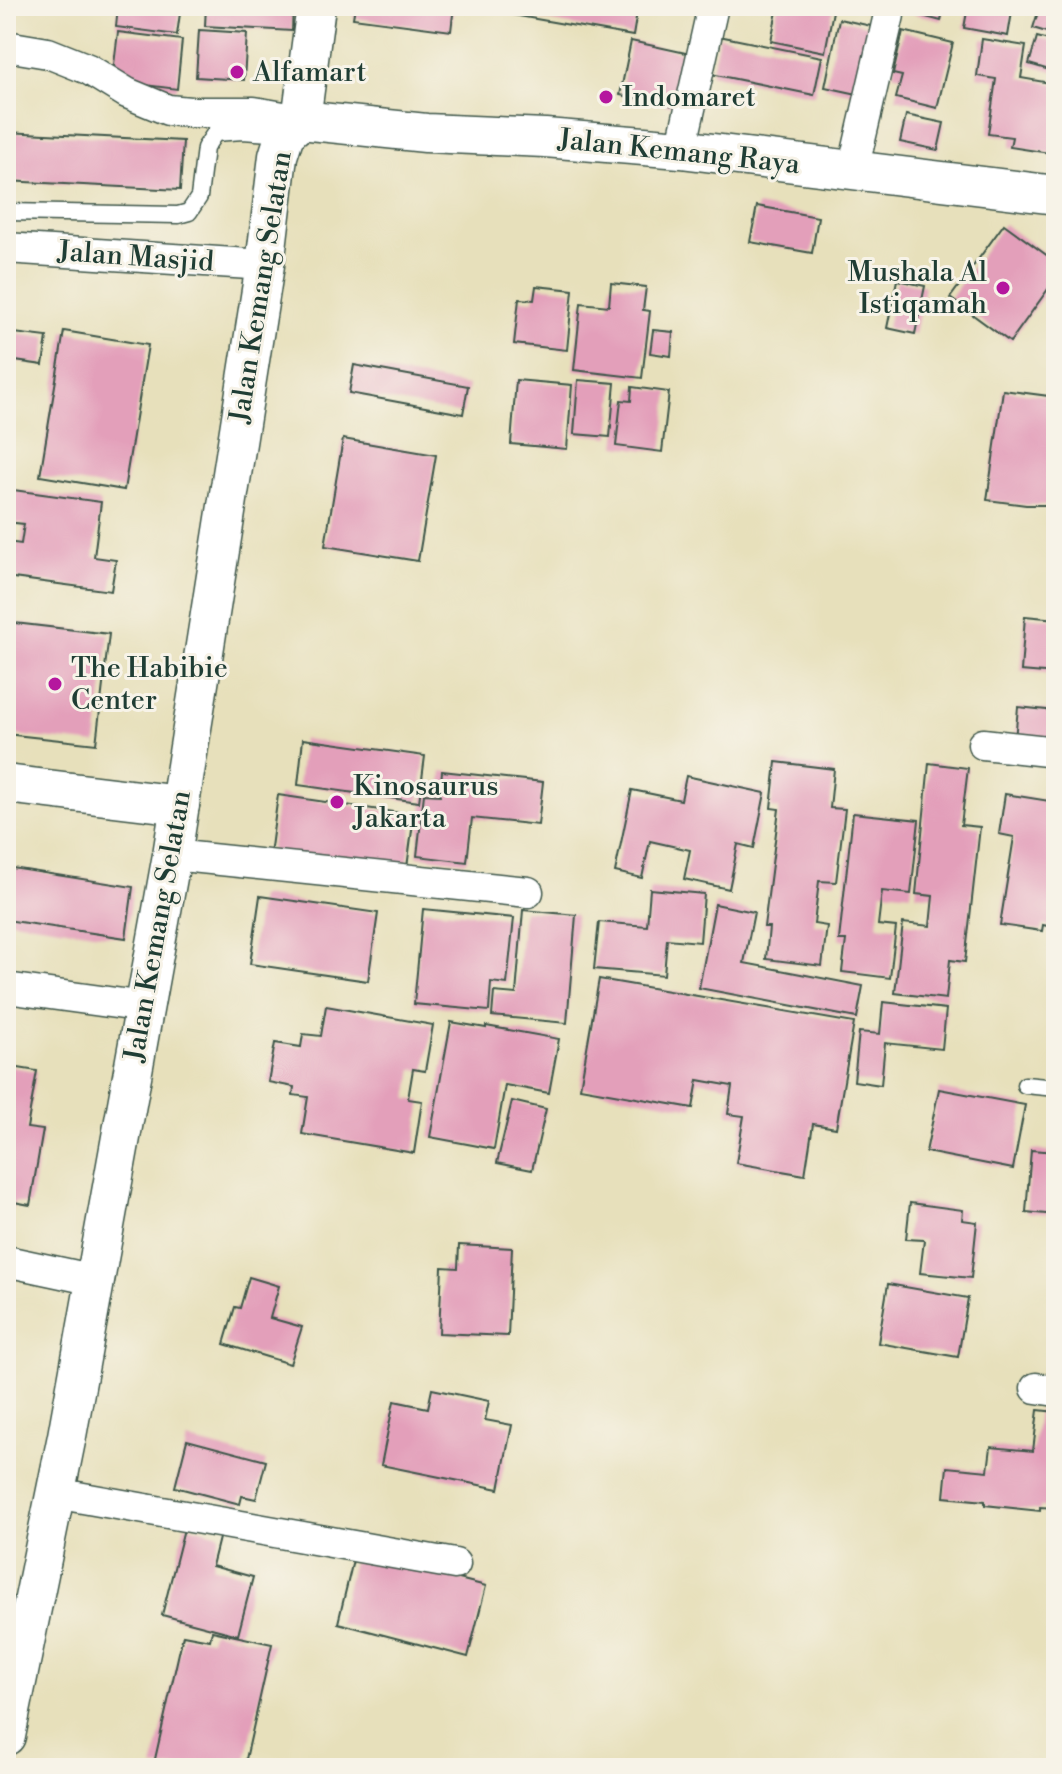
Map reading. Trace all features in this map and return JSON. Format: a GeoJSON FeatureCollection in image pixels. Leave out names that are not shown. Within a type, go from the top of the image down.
{"type":"FeatureCollection","features":[{"type":"Feature","properties":{"kind":"street","name":"Jalan Kemang Selatan"},"geometry":{"type":"LineString","coordinates":[[6,1736],[14,1657],[55,1493],[172,855],[265,265],[278,156],[293,127],[316,6]]}},
{"type":"Feature","properties":{"kind":"street"},"geometry":{"type":"LineString","coordinates":[[681,149],[713,6]]}},
{"type":"Feature","properties":{"kind":"street"},"geometry":{"type":"LineString","coordinates":[[853,170],[889,15]]}},
{"type":"Feature","properties":{"kind":"street"},"geometry":{"type":"LineString","coordinates":[[6,46],[48,53],[88,69],[127,93],[168,110],[254,112],[293,127]]}},
{"type":"Feature","properties":{"kind":"street","name":"Jalan Kemang Raya"},"geometry":{"type":"LineString","coordinates":[[293,127],[545,138],[681,149],[1056,195]]}},
{"type":"Feature","properties":{"kind":"street","name":"Jalan Masjid"},"geometry":{"type":"LineString","coordinates":[[6,248],[265,265]]}},
{"type":"Feature","properties":{"kind":"street"},"geometry":{"type":"LineString","coordinates":[[983,744],[1056,752]]}},
{"type":"Feature","properties":{"kind":"street"},"geometry":{"type":"LineString","coordinates":[[6,784],[180,805]]}},
{"type":"Feature","properties":{"kind":"street"},"geometry":{"type":"LineString","coordinates":[[172,855],[528,892]]}},
{"type":"Feature","properties":{"kind":"street"},"geometry":{"type":"LineString","coordinates":[[6,988],[145,1007]]}},
{"type":"Feature","properties":{"kind":"street"},"geometry":{"type":"LineString","coordinates":[[6,1261],[95,1280]]}},
{"type":"Feature","properties":{"kind":"street"},"geometry":{"type":"LineString","coordinates":[[55,1493],[455,1564]]}},
{"type":"Feature","properties":{"kind":"lane"},"geometry":{"type":"LineString","coordinates":[[6,212],[178,215],[189,212],[199,197],[205,148],[215,133],[293,127]]}},
{"type":"Feature","properties":{"kind":"lane"},"geometry":{"type":"LineString","coordinates":[[1025,1085],[1056,1088]]}},
{"type":"Feature","properties":{"kind":"building"},"geometry":{"type":"Polygon","coordinates":[[[118,6],[181,6],[177,35],[116,27],[118,6]]]}},
{"type":"Feature","properties":{"kind":"building"},"geometry":{"type":"Polygon","coordinates":[[[206,6],[293,6],[292,31],[205,26],[206,6]]]}},
{"type":"Feature","properties":{"kind":"building"},"geometry":{"type":"Polygon","coordinates":[[[355,6],[454,6],[451,31],[353,18],[355,6]]]}},
{"type":"Feature","properties":{"kind":"building"},"geometry":{"type":"Polygon","coordinates":[[[473,6],[638,6],[633,36],[473,6]]]}},
{"type":"Feature","properties":{"kind":"building"},"geometry":{"type":"Polygon","coordinates":[[[778,6],[834,6],[825,52],[771,41],[778,6]]]}},
{"type":"Feature","properties":{"kind":"building"},"geometry":{"type":"Polygon","coordinates":[[[885,6],[944,6],[941,21],[885,6]]]}},
{"type":"Feature","properties":{"kind":"building"},"geometry":{"type":"Polygon","coordinates":[[[968,6],[1013,6],[1008,36],[964,28],[968,6]]]}},
{"type":"Feature","properties":{"kind":"building"},"geometry":{"type":"Polygon","coordinates":[[[1040,6],[1056,6],[1056,35],[1033,28],[1040,6]]]}},
{"type":"Feature","properties":{"kind":"building"},"geometry":{"type":"Polygon","coordinates":[[[839,19],[876,27],[862,95],[825,87],[839,19]]]}},
{"type":"Feature","properties":{"kind":"building"},"geometry":{"type":"Polygon","coordinates":[[[199,30],[247,33],[244,80],[196,77],[199,30]]]}},
{"type":"Feature","properties":{"kind":"building"},"geometry":{"type":"Polygon","coordinates":[[[903,31],[953,43],[937,108],[896,98],[902,76],[893,74],[903,31]]]}},
{"type":"Feature","properties":{"kind":"building"},"geometry":{"type":"Polygon","coordinates":[[[118,32],[182,40],[177,89],[112,81],[118,32]]]}},
{"type":"Feature","properties":{"kind":"building"},"geometry":{"type":"Polygon","coordinates":[[[719,36],[822,57],[814,95],[711,74],[719,36]]]}},
{"type":"Feature","properties":{"kind":"building"},"geometry":{"type":"Polygon","coordinates":[[[1037,37],[1056,42],[1056,72],[1029,64],[1037,37]]]}},
{"type":"Feature","properties":{"kind":"building"},"geometry":{"type":"Polygon","coordinates":[[[982,39],[1026,46],[1021,78],[1056,84],[1056,154],[1010,147],[1012,137],[988,134],[996,79],[977,76],[982,39]]]}},
{"type":"Feature","properties":{"kind":"building"},"geometry":{"type":"Polygon","coordinates":[[[631,41],[695,55],[684,108],[620,95],[631,41]]]}},
{"type":"Feature","properties":{"kind":"building"},"geometry":{"type":"Polygon","coordinates":[[[906,115],[944,123],[938,150],[900,142],[906,115]]]}},
{"type":"Feature","properties":{"kind":"building"},"geometry":{"type":"Polygon","coordinates":[[[6,132],[183,141],[180,190],[6,181],[6,132]]]}},
{"type":"Feature","properties":{"kind":"building"},"geometry":{"type":"Polygon","coordinates":[[[757,206],[818,217],[812,253],[750,242],[757,206]]]}},
{"type":"Feature","properties":{"kind":"building","name":"Mushala Al Istiqamah"},"geometry":{"type":"Polygon","coordinates":[[[1004,224],[1056,262],[1056,278],[1010,342],[950,298],[1004,224]]]}},
{"type":"Feature","properties":{"kind":"building"},"geometry":{"type":"Polygon","coordinates":[[[897,280],[925,286],[915,334],[887,328],[897,280]]]}},
{"type":"Feature","properties":{"kind":"building"},"geometry":{"type":"Polygon","coordinates":[[[611,283],[646,287],[643,310],[650,311],[642,378],[574,370],[581,303],[609,306],[611,283]]]}},
{"type":"Feature","properties":{"kind":"building"},"geometry":{"type":"Polygon","coordinates":[[[536,286],[573,290],[567,350],[514,344],[519,299],[534,300],[536,286]]]}},
{"type":"Feature","properties":{"kind":"building"},"geometry":{"type":"Polygon","coordinates":[[[653,330],[673,332],[671,356],[650,353],[653,330]]]}},
{"type":"Feature","properties":{"kind":"building"},"geometry":{"type":"Polygon","coordinates":[[[64,331],[148,345],[124,490],[40,476],[64,331]]]}},
{"type":"Feature","properties":{"kind":"building"},"geometry":{"type":"Polygon","coordinates":[[[6,332],[47,337],[43,365],[15,361],[13,375],[6,375],[6,332]]]}},
{"type":"Feature","properties":{"kind":"building"},"geometry":{"type":"Polygon","coordinates":[[[354,365],[468,386],[463,414],[349,393],[354,365]]]}},
{"type":"Feature","properties":{"kind":"building"},"geometry":{"type":"Polygon","coordinates":[[[516,380],[572,385],[567,449],[511,444],[516,380]]]}},
{"type":"Feature","properties":{"kind":"building"},"geometry":{"type":"Polygon","coordinates":[[[578,380],[615,383],[610,437],[574,434],[578,380]]]}},
{"type":"Feature","properties":{"kind":"building"},"geometry":{"type":"Polygon","coordinates":[[[632,387],[669,392],[662,452],[616,446],[621,400],[631,401],[632,387]]]}},
{"type":"Feature","properties":{"kind":"building"},"geometry":{"type":"Polygon","coordinates":[[[1003,390],[1056,397],[1056,500],[1048,505],[987,500],[1003,390]]]}},
{"type":"Feature","properties":{"kind":"building"},"geometry":{"type":"Polygon","coordinates":[[[343,439],[436,455],[418,561],[325,546],[343,439]]]}},
{"type":"Feature","properties":{"kind":"building"},"geometry":{"type":"Polygon","coordinates":[[[6,489],[101,502],[94,557],[116,560],[111,591],[6,577],[6,542],[21,544],[24,524],[6,522],[6,489]]]}},
{"type":"Feature","properties":{"kind":"building"},"geometry":{"type":"Polygon","coordinates":[[[1025,616],[1056,619],[1056,674],[1021,671],[1025,616]]]}},
{"type":"Feature","properties":{"kind":"building","name":"The Habibie Center"},"geometry":{"type":"Polygon","coordinates":[[[6,622],[109,634],[96,744],[6,734],[6,622]]]}},
{"type":"Feature","properties":{"kind":"building"},"geometry":{"type":"Polygon","coordinates":[[[1018,707],[1056,711],[1056,744],[1015,740],[1018,707]]]}},
{"type":"Feature","properties":{"kind":"building"},"geometry":{"type":"Polygon","coordinates":[[[303,739],[425,756],[419,802],[298,785],[303,739]]]}},
{"type":"Feature","properties":{"kind":"building"},"geometry":{"type":"Polygon","coordinates":[[[776,762],[834,769],[830,808],[845,809],[836,882],[819,881],[814,924],[827,926],[822,966],[766,959],[769,927],[764,927],[779,809],[771,808],[776,762]]]}},
{"type":"Feature","properties":{"kind":"building"},"geometry":{"type":"Polygon","coordinates":[[[929,763],[968,768],[961,825],[980,827],[965,962],[950,960],[946,999],[895,993],[903,923],[930,926],[933,896],[916,894],[929,763]]]}},
{"type":"Feature","properties":{"kind":"building"},"geometry":{"type":"Polygon","coordinates":[[[442,771],[543,782],[538,825],[472,818],[467,862],[417,856],[424,794],[440,795],[442,771]]]}},
{"type":"Feature","properties":{"kind":"building"},"geometry":{"type":"Polygon","coordinates":[[[686,776],[765,793],[754,848],[738,844],[729,889],[684,879],[690,850],[650,841],[642,878],[615,872],[632,790],[681,800],[686,776]]]}},
{"type":"Feature","properties":{"kind":"building"},"geometry":{"type":"Polygon","coordinates":[[[1005,794],[1056,802],[1056,903],[1052,927],[1043,925],[1042,931],[1000,925],[1014,837],[999,834],[1005,794]]]}},
{"type":"Feature","properties":{"kind":"building"},"geometry":{"type":"Polygon","coordinates":[[[278,795],[414,815],[406,875],[270,855],[278,795]]]}},
{"type":"Feature","properties":{"kind":"building"},"geometry":{"type":"Polygon","coordinates":[[[853,813],[919,820],[911,894],[882,891],[878,925],[896,927],[890,978],[842,972],[846,940],[839,940],[853,813]]]}},
{"type":"Feature","properties":{"kind":"building"},"geometry":{"type":"Polygon","coordinates":[[[6,867],[133,887],[126,938],[6,920],[6,867]]]}},
{"type":"Feature","properties":{"kind":"building"},"geometry":{"type":"Polygon","coordinates":[[[650,889],[704,894],[700,942],[667,939],[664,975],[594,969],[599,922],[647,926],[650,889]]]}},
{"type":"Feature","properties":{"kind":"building"},"geometry":{"type":"Polygon","coordinates":[[[260,896],[378,913],[368,981],[250,964],[260,896]]]}},
{"type":"Feature","properties":{"kind":"building"},"geometry":{"type":"Polygon","coordinates":[[[715,904],[754,912],[744,963],[863,986],[857,1018],[699,988],[715,904]]]}},
{"type":"Feature","properties":{"kind":"building"},"geometry":{"type":"Polygon","coordinates":[[[423,909],[514,918],[507,984],[491,982],[489,1011],[414,1004],[423,909]]]}},
{"type":"Feature","properties":{"kind":"building"},"geometry":{"type":"Polygon","coordinates":[[[523,910],[576,915],[567,1023],[492,1016],[494,992],[516,994],[523,910]]]}},
{"type":"Feature","properties":{"kind":"building"},"geometry":{"type":"Polygon","coordinates":[[[599,979],[854,1023],[836,1128],[813,1124],[805,1175],[736,1163],[744,1116],[728,1114],[732,1086],[698,1080],[693,1108],[580,1088],[599,979]]]}},
{"type":"Feature","properties":{"kind":"building"},"geometry":{"type":"Polygon","coordinates":[[[883,1002],[946,1009],[942,1049],[885,1043],[881,1085],[854,1081],[859,1032],[880,1034],[883,1002]]]}},
{"type":"Feature","properties":{"kind":"building"},"geometry":{"type":"Polygon","coordinates":[[[326,1006],[433,1025],[425,1071],[413,1069],[408,1099],[422,1101],[414,1153],[302,1134],[308,1097],[293,1095],[294,1087],[268,1082],[275,1043],[301,1047],[303,1034],[321,1036],[326,1006]]]}},
{"type":"Feature","properties":{"kind":"building"},"geometry":{"type":"Polygon","coordinates":[[[451,1022],[559,1039],[549,1093],[505,1085],[494,1149],[430,1137],[451,1022]]]}},
{"type":"Feature","properties":{"kind":"building"},"geometry":{"type":"Polygon","coordinates":[[[6,1066],[37,1071],[27,1128],[43,1130],[30,1205],[14,1202],[13,1209],[6,1208],[6,1066]]]}},
{"type":"Feature","properties":{"kind":"building"},"geometry":{"type":"Polygon","coordinates":[[[939,1089],[1025,1105],[1013,1169],[926,1152],[939,1089]]]}},
{"type":"Feature","properties":{"kind":"building"},"geometry":{"type":"Polygon","coordinates":[[[512,1101],[546,1109],[532,1170],[497,1163],[512,1101]]]}},
{"type":"Feature","properties":{"kind":"building"},"geometry":{"type":"Polygon","coordinates":[[[1031,1150],[1056,1152],[1056,1215],[1026,1212],[1031,1150]]]}},
{"type":"Feature","properties":{"kind":"building"},"geometry":{"type":"Polygon","coordinates":[[[910,1203],[963,1210],[962,1220],[977,1222],[971,1278],[920,1273],[924,1240],[906,1239],[910,1203]]]}},
{"type":"Feature","properties":{"kind":"building"},"geometry":{"type":"Polygon","coordinates":[[[459,1245],[512,1248],[508,1336],[439,1333],[442,1267],[458,1268],[459,1245]]]}},
{"type":"Feature","properties":{"kind":"building"},"geometry":{"type":"Polygon","coordinates":[[[249,1277],[279,1286],[270,1318],[302,1327],[290,1364],[224,1344],[235,1307],[240,1308],[249,1277]]]}},
{"type":"Feature","properties":{"kind":"building"},"geometry":{"type":"Polygon","coordinates":[[[888,1284],[968,1298],[958,1357],[878,1343],[888,1284]]]}},
{"type":"Feature","properties":{"kind":"building"},"geometry":{"type":"Polygon","coordinates":[[[6,1285],[14,1287],[7,1323],[6,1323],[6,1285]]]}},
{"type":"Feature","properties":{"kind":"building"},"geometry":{"type":"Polygon","coordinates":[[[432,1389],[489,1401],[485,1420],[512,1425],[499,1489],[381,1465],[394,1401],[428,1408],[432,1389]]]}},
{"type":"Feature","properties":{"kind":"building"},"geometry":{"type":"Polygon","coordinates":[[[1038,1410],[1056,1412],[1056,1508],[1040,1507],[1040,1511],[944,1497],[947,1467],[988,1471],[991,1447],[1033,1451],[1038,1410]]]}},
{"type":"Feature","properties":{"kind":"building"},"geometry":{"type":"Polygon","coordinates":[[[187,1440],[266,1461],[256,1499],[242,1496],[240,1504],[175,1487],[187,1440]]]}},
{"type":"Feature","properties":{"kind":"building"},"geometry":{"type":"Polygon","coordinates":[[[185,1525],[220,1534],[212,1566],[253,1577],[238,1635],[162,1615],[185,1525]]]}},
{"type":"Feature","properties":{"kind":"building"},"geometry":{"type":"Polygon","coordinates":[[[355,1552],[486,1586],[468,1657],[338,1623],[355,1552]]]}},
{"type":"Feature","properties":{"kind":"building"},"geometry":{"type":"Polygon","coordinates":[[[212,1631],[272,1644],[244,1768],[153,1768],[183,1635],[210,1640],[212,1631]]]}},
{"type":"Feature","properties":{"kind":"place","name":"Alfamart"},"geometry":{"type":"Point","coordinates":[237,72]}},
{"type":"Feature","properties":{"kind":"place","name":"Indomaret"},"geometry":{"type":"Point","coordinates":[606,97]}},
{"type":"Feature","properties":{"kind":"place","name":"Mushala Al Istiqamah"},"geometry":{"type":"Point","coordinates":[1003,288]}},
{"type":"Feature","properties":{"kind":"place","name":"The Habibie Center"},"geometry":{"type":"Point","coordinates":[55,684]}},
{"type":"Feature","properties":{"kind":"place","name":"Kinosaurus Jakarta"},"geometry":{"type":"Point","coordinates":[337,802]}}]}
